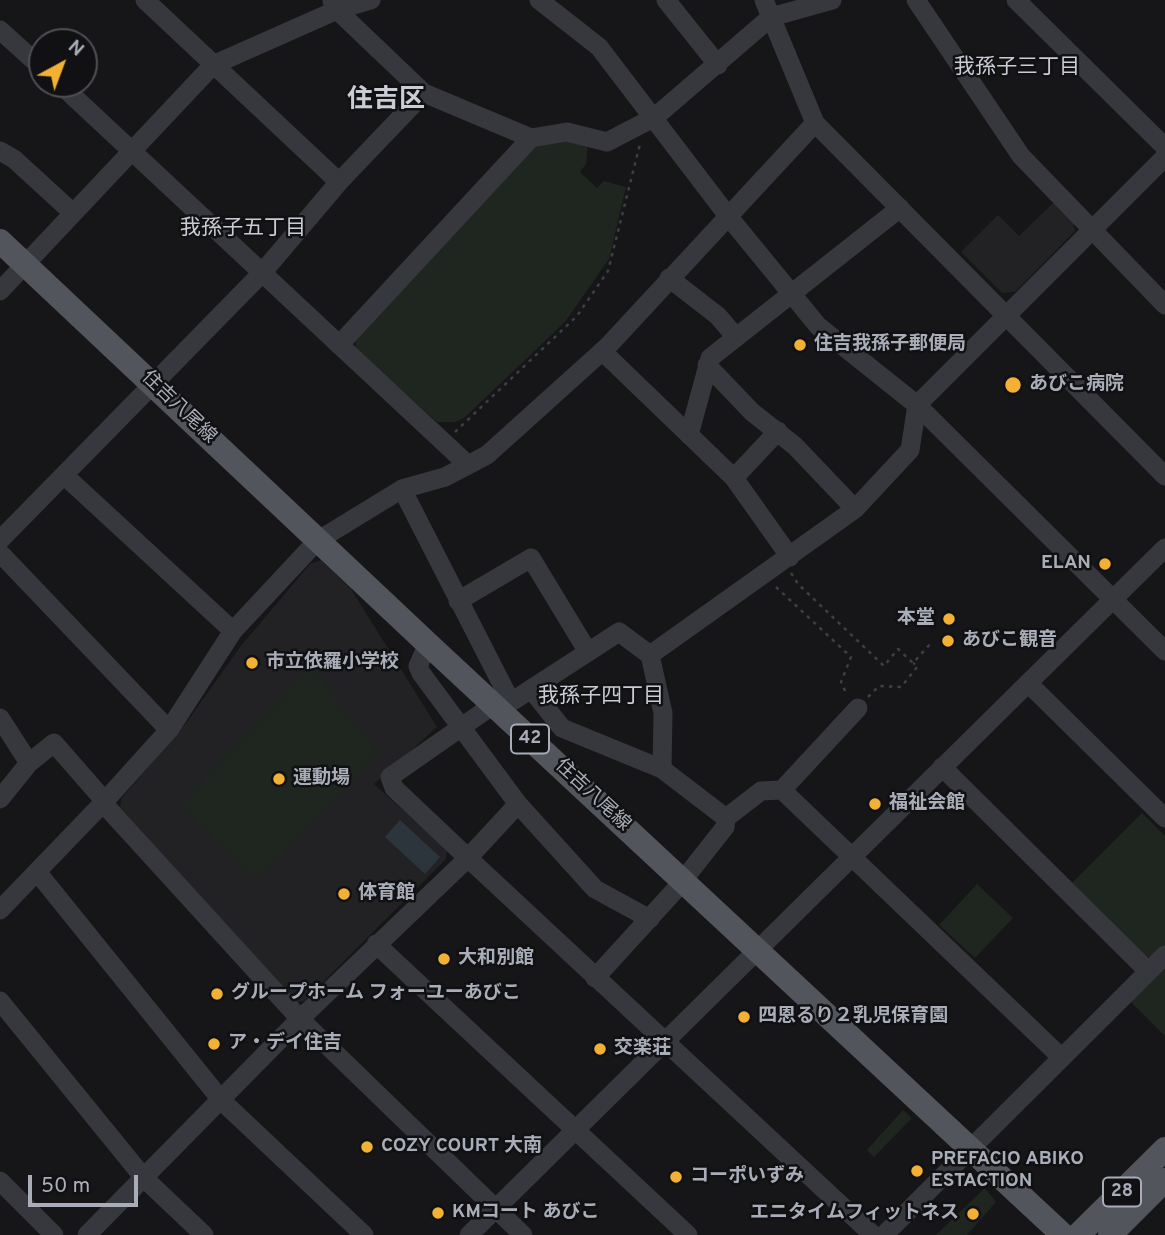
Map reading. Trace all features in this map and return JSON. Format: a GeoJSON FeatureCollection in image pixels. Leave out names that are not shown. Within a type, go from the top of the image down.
{"type":"FeatureCollection","features":[{"type":"Feature","properties":{"kind":"main road","name":"住吉八尾線"},"geometry":{"type":"LineString","coordinates":[[0,241],[428,644],[502,703],[682,880],[1063,1235]]}},
{"type":"Feature","properties":{"kind":"main road","name":"28"},"geometry":{"type":"LineString","coordinates":[[1078,1235],[1165,1149]]}},
{"type":"Feature","properties":{"kind":"main road","name":"28"},"geometry":{"type":"LineString","coordinates":[[1110,1235],[1165,1181]]}},
{"type":"Feature","properties":{"kind":"street"},"geometry":{"type":"LineString","coordinates":[[145,0],[339,182]]}},
{"type":"Feature","properties":{"kind":"street"},"geometry":{"type":"LineString","coordinates":[[0,291],[213,65],[334,5],[371,0]]}},
{"type":"Feature","properties":{"kind":"street"},"geometry":{"type":"LineString","coordinates":[[539,0],[599,47],[655,117],[727,216],[818,326],[917,405],[1165,651]]}},
{"type":"Feature","properties":{"kind":"street"},"geometry":{"type":"LineString","coordinates":[[666,0],[718,65]]}},
{"type":"Feature","properties":{"kind":"street"},"geometry":{"type":"LineString","coordinates":[[334,5],[424,93],[531,138],[567,132],[607,142],[655,117],[718,65],[768,8],[832,0]]}},
{"type":"Feature","properties":{"kind":"street"},"geometry":{"type":"LineString","coordinates":[[916,0],[1021,156],[1165,305]]}},
{"type":"Feature","properties":{"kind":"street"},"geometry":{"type":"LineString","coordinates":[[1016,0],[1165,146]]}},
{"type":"Feature","properties":{"kind":"street"},"geometry":{"type":"LineString","coordinates":[[768,8],[815,123],[1165,476]]}},
{"type":"Feature","properties":{"kind":"street"},"geometry":{"type":"LineString","coordinates":[[0,30],[28,55]]}},
{"type":"Feature","properties":{"kind":"street"},"geometry":{"type":"LineString","coordinates":[[0,540],[65,476],[151,383],[262,273],[339,182],[424,93]]}},
{"type":"Feature","properties":{"kind":"street"},"geometry":{"type":"LineString","coordinates":[[75,98],[467,464]]}},
{"type":"Feature","properties":{"kind":"street"},"geometry":{"type":"LineString","coordinates":[[0,910],[38,873],[169,730],[233,631],[317,541],[402,489],[445,477],[487,454],[602,351],[815,123]]}},
{"type":"Feature","properties":{"kind":"street"},"geometry":{"type":"LineString","coordinates":[[339,345],[531,138]]}},
{"type":"Feature","properties":{"kind":"street"},"geometry":{"type":"LineString","coordinates":[[0,151],[14,159],[73,213]]}},
{"type":"Feature","properties":{"kind":"street"},"geometry":{"type":"LineString","coordinates":[[650,654],[855,509],[910,450],[917,405],[1165,157]]}},
{"type":"Feature","properties":{"kind":"street"},"geometry":{"type":"LineString","coordinates":[[689,435],[707,365],[718,350],[900,208]]}},
{"type":"Feature","properties":{"kind":"street"},"geometry":{"type":"LineString","coordinates":[[669,278],[718,316],[735,336]]}},
{"type":"Feature","properties":{"kind":"street"},"geometry":{"type":"LineString","coordinates":[[602,351],[734,478],[787,559]]}},
{"type":"Feature","properties":{"kind":"street"},"geometry":{"type":"LineString","coordinates":[[707,365],[752,412],[778,431],[855,509]]}},
{"type":"Feature","properties":{"kind":"street"},"geometry":{"type":"LineString","coordinates":[[734,478],[778,431]]}},
{"type":"Feature","properties":{"kind":"street"},"geometry":{"type":"LineString","coordinates":[[65,476],[233,631]]}},
{"type":"Feature","properties":{"kind":"street"},"geometry":{"type":"LineString","coordinates":[[402,489],[458,601],[502,703]]}},
{"type":"Feature","properties":{"kind":"street"},"geometry":{"type":"LineString","coordinates":[[469,1235],[1165,548]]}},
{"type":"Feature","properties":{"kind":"street"},"geometry":{"type":"LineString","coordinates":[[0,553],[169,730]]}},
{"type":"Feature","properties":{"kind":"street"},"geometry":{"type":"LineString","coordinates":[[458,601],[531,558],[588,652]]}},
{"type":"Feature","properties":{"kind":"street"},"geometry":{"type":"LineString","coordinates":[[662,769],[663,713],[650,654],[619,632],[531,689],[460,729],[390,777],[394,788],[873,1235]]}},
{"type":"Feature","properties":{"kind":"street"},"geometry":{"type":"LineString","coordinates":[[428,644],[418,666],[460,729],[518,804],[595,889],[650,919]]}},
{"type":"Feature","properties":{"kind":"street"},"geometry":{"type":"LineString","coordinates":[[1028,683],[1165,818]]}},
{"type":"Feature","properties":{"kind":"street"},"geometry":{"type":"LineString","coordinates":[[531,689],[562,728],[662,769],[726,818]]}},
{"type":"Feature","properties":{"kind":"street"},"geometry":{"type":"LineString","coordinates":[[596,978],[682,880],[725,827],[726,818],[761,791],[782,790],[856,709]]}},
{"type":"Feature","properties":{"kind":"street"},"geometry":{"type":"LineString","coordinates":[[0,718],[29,763]]}},
{"type":"Feature","properties":{"kind":"street"},"geometry":{"type":"LineString","coordinates":[[0,799],[29,763],[54,743],[102,798],[103,803],[300,1019],[494,1210],[523,1235]]}},
{"type":"Feature","properties":{"kind":"street"},"geometry":{"type":"LineString","coordinates":[[942,766],[1148,971]]}},
{"type":"Feature","properties":{"kind":"street"},"geometry":{"type":"LineString","coordinates":[[782,790],[1062,1058]]}},
{"type":"Feature","properties":{"kind":"street"},"geometry":{"type":"LineString","coordinates":[[87,1235],[300,1019],[468,858],[518,804]]}},
{"type":"Feature","properties":{"kind":"street"},"geometry":{"type":"LineString","coordinates":[[38,873],[222,1101],[364,1235]]}},
{"type":"Feature","properties":{"kind":"street"},"geometry":{"type":"LineString","coordinates":[[376,944],[688,1235]]}},
{"type":"Feature","properties":{"kind":"street"},"geometry":{"type":"LineString","coordinates":[[884,1235],[1165,955]]}},
{"type":"Feature","properties":{"kind":"street"},"geometry":{"type":"LineString","coordinates":[[0,1001],[144,1178],[204,1235]]}},
{"type":"Feature","properties":{"kind":"street"},"geometry":{"type":"LineString","coordinates":[[0,1181],[54,1235]]}},
{"type":"Feature","properties":{"kind":"path"},"geometry":{"type":"LineString","coordinates":[[442,441],[577,316],[608,271],[641,141],[655,117]]}},
{"type":"Feature","properties":{"kind":"path"},"geometry":{"type":"LineString","coordinates":[[763,575],[851,657],[841,682],[856,709],[879,686],[901,687],[918,666],[898,649],[884,666],[798,584],[787,559]]}},
{"type":"Feature","properties":{"kind":"path"},"geometry":{"type":"LineString","coordinates":[[913,663],[932,642]]}},
{"type":"Feature","properties":{"kind":"shaded area"},"geometry":{"type":"Polygon","coordinates":[[[566,137],[588,144],[586,164],[580,172],[597,188],[604,181],[626,187],[609,259],[565,322],[464,418],[455,422],[437,422],[356,348],[355,337],[534,145],[566,137]]]}},
{"type":"Feature","properties":{"kind":"shaded area"},"geometry":{"type":"Polygon","coordinates":[[[1054,202],[1073,222],[1075,231],[1015,292],[1002,293],[961,252],[998,215],[1019,236],[1054,202]]]}},
{"type":"Feature","properties":{"kind":"shaded area"},"geometry":{"type":"Polygon","coordinates":[[[321,560],[351,589],[437,727],[374,784],[447,850],[446,859],[304,1001],[295,1003],[120,807],[121,799],[186,723],[240,647],[310,564],[321,560]]]}},
{"type":"Feature","properties":{"kind":"shaded area","name":"運動場"},"geometry":{"type":"Polygon","coordinates":[[[312,667],[378,753],[263,874],[247,875],[180,804],[312,667]]]}},
{"type":"Feature","properties":{"kind":"shaded area"},"geometry":{"type":"Polygon","coordinates":[[[1142,813],[1165,836],[1165,945],[1153,957],[1143,957],[1070,885],[1142,813]]]}},
{"type":"Feature","properties":{"kind":"shaded area"},"geometry":{"type":"Polygon","coordinates":[[[400,820],[440,857],[425,874],[385,837],[400,820]]]}},
{"type":"Feature","properties":{"kind":"shaded area"},"geometry":{"type":"Polygon","coordinates":[[[977,884],[1013,918],[975,958],[939,925],[977,884]]]}},
{"type":"Feature","properties":{"kind":"shaded area"},"geometry":{"type":"Polygon","coordinates":[[[1165,967],[1165,1036],[1130,1001],[1165,967]]]}},
{"type":"Feature","properties":{"kind":"shaded area"},"geometry":{"type":"Polygon","coordinates":[[[903,1110],[912,1118],[874,1157],[867,1150],[903,1110]]]}},
{"type":"Feature","properties":{"kind":"shaded area"},"geometry":{"type":"Polygon","coordinates":[[[985,1188],[996,1202],[967,1235],[936,1235],[985,1188]]]}},
{"type":"Feature","properties":{"kind":"place","name":"住吉我孫子郵便局"},"geometry":{"type":"Point","coordinates":[800,345]}},
{"type":"Feature","properties":{"kind":"place","name":"あびこ病院"},"geometry":{"type":"Point","coordinates":[1013,385]}},
{"type":"Feature","properties":{"kind":"place","name":"ELAN"},"geometry":{"type":"Point","coordinates":[1105,564]}},
{"type":"Feature","properties":{"kind":"place","name":"本堂"},"geometry":{"type":"Point","coordinates":[949,619]}},
{"type":"Feature","properties":{"kind":"place","name":"あびこ観音"},"geometry":{"type":"Point","coordinates":[948,641]}},
{"type":"Feature","properties":{"kind":"place","name":"市立依羅小学校"},"geometry":{"type":"Point","coordinates":[252,663]}},
{"type":"Feature","properties":{"kind":"place","name":"運動場"},"geometry":{"type":"Point","coordinates":[279,779]}},
{"type":"Feature","properties":{"kind":"place","name":"福祉会館"},"geometry":{"type":"Point","coordinates":[875,804]}},
{"type":"Feature","properties":{"kind":"place","name":"体育館"},"geometry":{"type":"Point","coordinates":[344,894]}},
{"type":"Feature","properties":{"kind":"place","name":"大和別館"},"geometry":{"type":"Point","coordinates":[444,959]}},
{"type":"Feature","properties":{"kind":"place","name":"グループホーム フォーユーあびこ"},"geometry":{"type":"Point","coordinates":[217,994]}},
{"type":"Feature","properties":{"kind":"place","name":"四恩るり２乳児保育園"},"geometry":{"type":"Point","coordinates":[744,1017]}},
{"type":"Feature","properties":{"kind":"place","name":"ア・デイ住吉"},"geometry":{"type":"Point","coordinates":[214,1044]}},
{"type":"Feature","properties":{"kind":"place","name":"交楽荘"},"geometry":{"type":"Point","coordinates":[600,1049]}},
{"type":"Feature","properties":{"kind":"place","name":"COZY COURT 大南"},"geometry":{"type":"Point","coordinates":[367,1147]}},
{"type":"Feature","properties":{"kind":"place","name":"PREFACIO ABIKO ESTACTION"},"geometry":{"type":"Point","coordinates":[917,1171]}},
{"type":"Feature","properties":{"kind":"place","name":"コーポいずみ"},"geometry":{"type":"Point","coordinates":[676,1177]}},
{"type":"Feature","properties":{"kind":"place","name":"KMコート あびこ"},"geometry":{"type":"Point","coordinates":[438,1213]}},
{"type":"Feature","properties":{"kind":"place","name":"エニタイムフィットネス"},"geometry":{"type":"Point","coordinates":[973,1214]}},
{"type":"Feature","properties":{"kind":"district","name":"我孫子三丁目"},"geometry":{"type":"Point","coordinates":[1017,69]}},
{"type":"Feature","properties":{"kind":"district","name":"住吉区"},"geometry":{"type":"Point","coordinates":[386,102]}},
{"type":"Feature","properties":{"kind":"district","name":"我孫子五丁目"},"geometry":{"type":"Point","coordinates":[243,230]}},
{"type":"Feature","properties":{"kind":"district","name":"我孫子四丁目"},"geometry":{"type":"Point","coordinates":[601,698]}}]}
